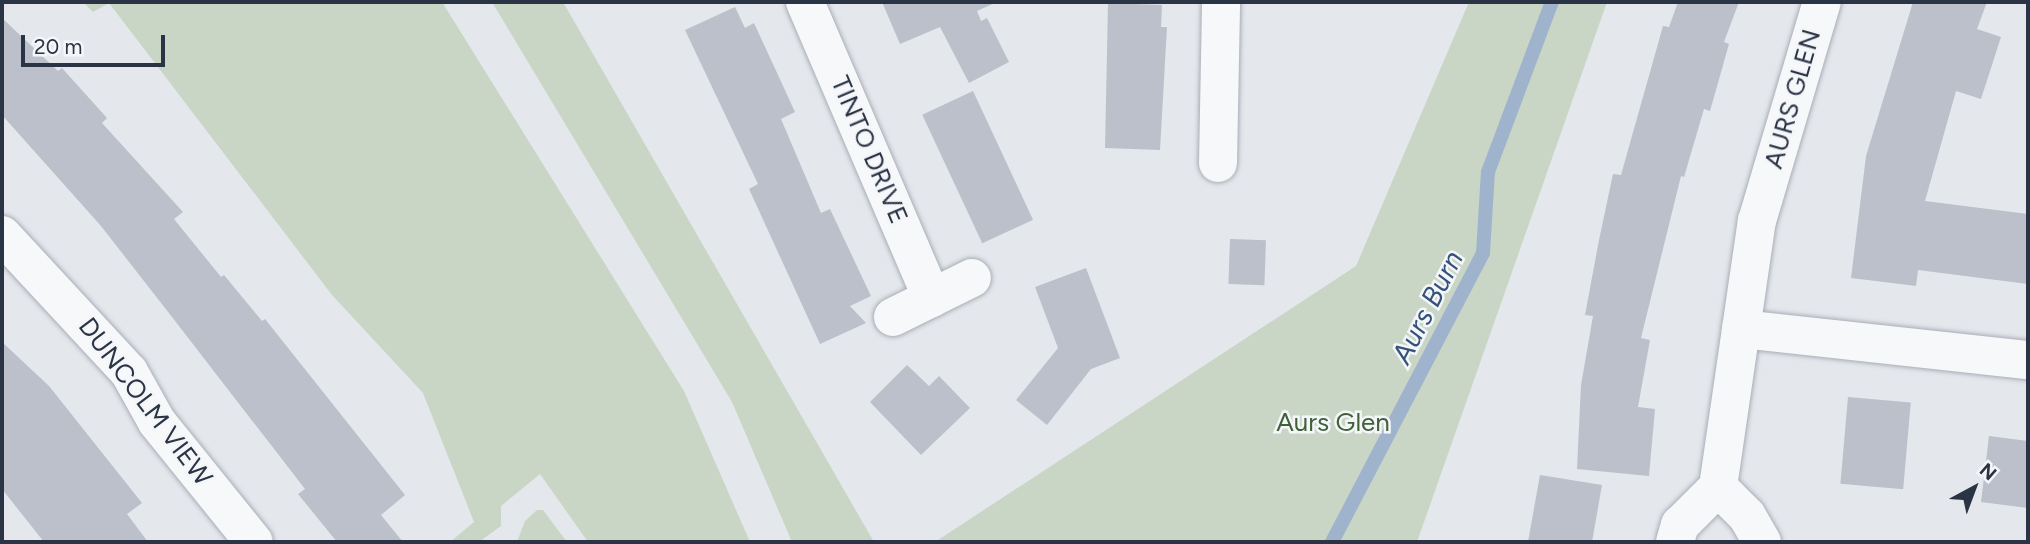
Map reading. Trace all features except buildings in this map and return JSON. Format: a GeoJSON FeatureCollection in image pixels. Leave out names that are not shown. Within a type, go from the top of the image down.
{"type":"FeatureCollection","features":[{"type":"Feature","properties":{"kind":"street","name":"TINTO DRIVE"},"geometry":{"type":"LineString","coordinates":[[805,2],[932,298]]}},
{"type":"Feature","properties":{"kind":"street"},"geometry":{"type":"LineString","coordinates":[[1218,163],[1231,71],[1221,2]]}},
{"type":"Feature","properties":{"kind":"street","name":"AURS GLEN"},"geometry":{"type":"LineString","coordinates":[[1718,487],[1757,221],[1822,2]]}},
{"type":"Feature","properties":{"kind":"street","name":"DUNCOLM VIEW"},"geometry":{"type":"LineString","coordinates":[[2,235],[129,372],[157,422],[254,542]]}},
{"type":"Feature","properties":{"kind":"street"},"geometry":{"type":"LineString","coordinates":[[892,317],[972,278]]}},
{"type":"Feature","properties":{"kind":"street"},"geometry":{"type":"LineString","coordinates":[[1741,329],[2028,360]]}},
{"type":"Feature","properties":{"kind":"street"},"geometry":{"type":"LineString","coordinates":[[1675,542],[1680,525],[1718,487],[1747,516],[1762,542]]}},
{"type":"Feature","properties":{"kind":"green space"},"geometry":{"type":"Polygon","coordinates":[[[83,2],[442,2],[684,391],[750,542],[588,542],[540,474],[501,506],[501,526],[479,542],[450,542],[474,522],[423,393],[332,295],[109,3],[93,12],[83,2]]]}},
{"type":"Feature","properties":{"kind":"green space"},"geometry":{"type":"Polygon","coordinates":[[[492,2],[563,2],[874,542],[792,542],[732,402],[492,2]]]}},
{"type":"Feature","properties":{"kind":"green space","name":"Aurs Glen"},"geometry":{"type":"Polygon","coordinates":[[[1469,2],[1607,2],[1417,542],[935,542],[1356,266],[1469,2]]]}},
{"type":"Feature","properties":{"kind":"green space"},"geometry":{"type":"Polygon","coordinates":[[[537,510],[543,510],[567,542],[517,542],[525,521],[537,510]]]}},
{"type":"Feature","properties":{"kind":"waterway","name":"Aurs Burn"},"geometry":{"type":"LineString","coordinates":[[1332,542],[1483,253],[1488,172],[1552,2]]}}]}
